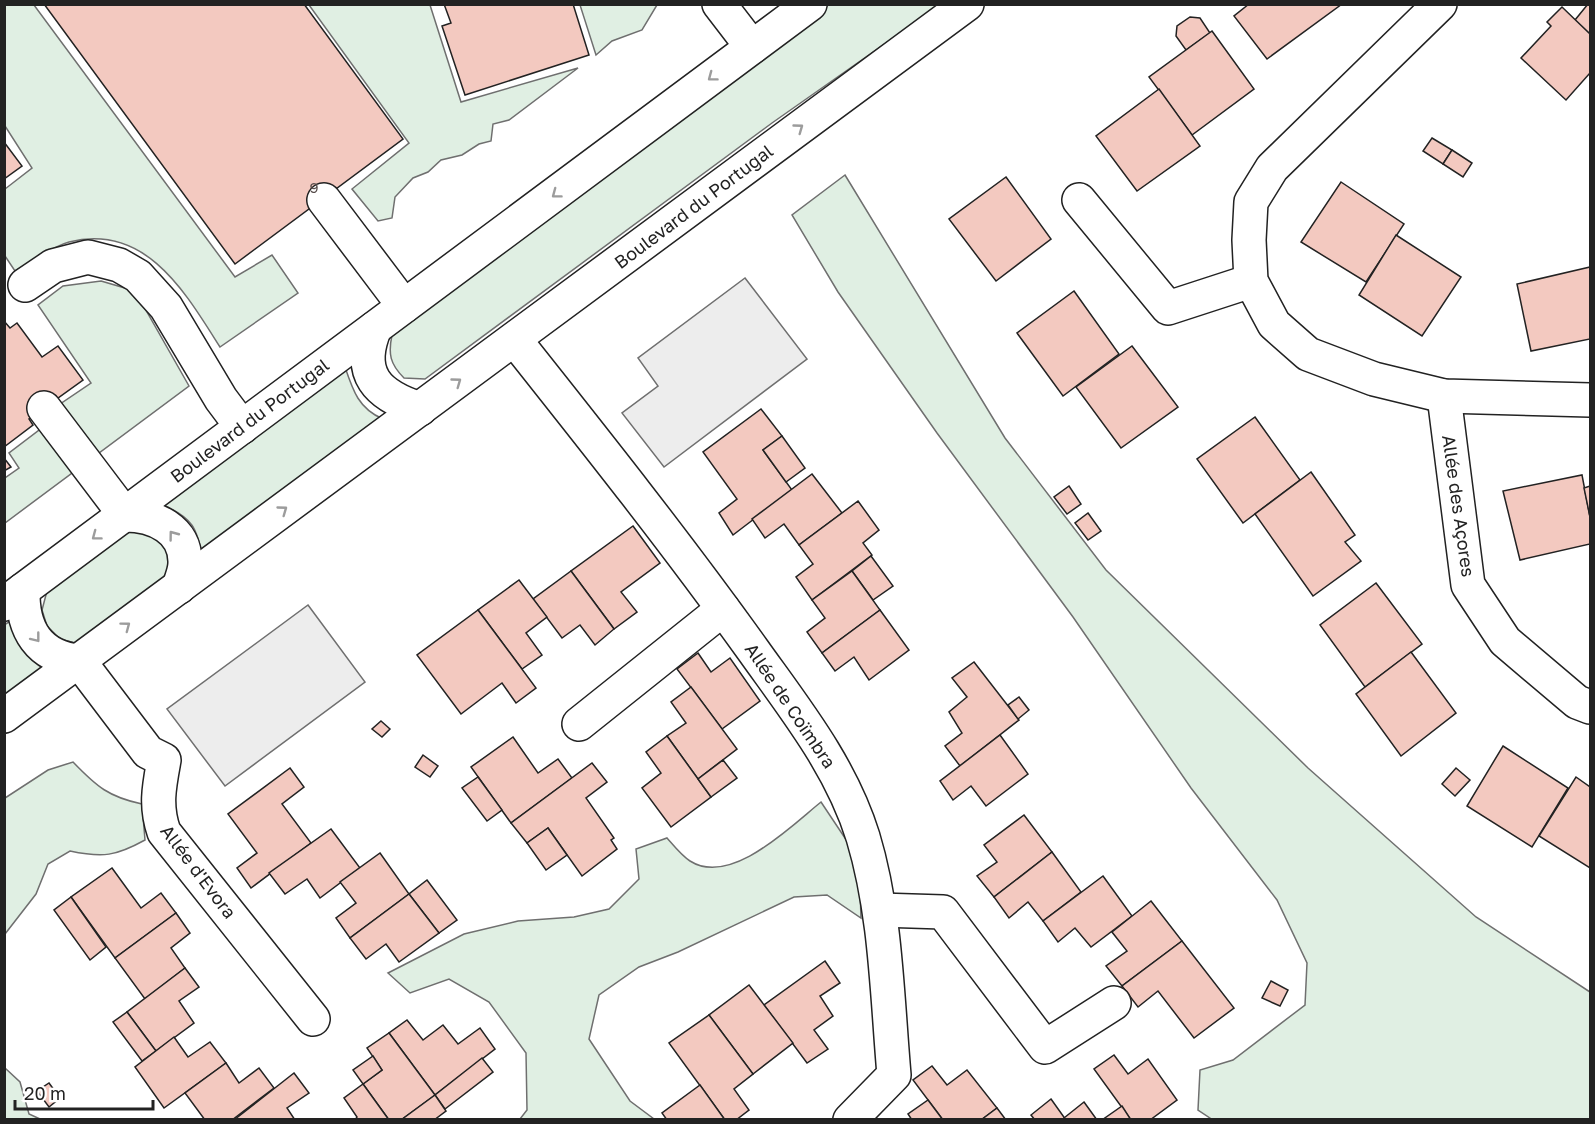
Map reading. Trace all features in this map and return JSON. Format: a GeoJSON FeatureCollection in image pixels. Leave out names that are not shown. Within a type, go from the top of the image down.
{"type":"FeatureCollection","features":[{"type":"Feature","properties":{"kind":"street"},"geometry":{"type":"LineString","coordinates":[[719,4],[752,47]]}},
{"type":"Feature","properties":{"kind":"street","name":"Boulevard du Portugal"},"geometry":{"type":"LineString","coordinates":[[79,661],[61,659],[35,639],[14,597],[810,4]]}},
{"type":"Feature","properties":{"kind":"street","name":"Boulevard du Portugal"},"geometry":{"type":"LineString","coordinates":[[4,716],[968,4]]}},
{"type":"Feature","properties":{"kind":"street"},"geometry":{"type":"LineString","coordinates":[[1435,6],[1272,168],[1251,202],[1249,240],[1251,281],[1274,324],[1308,354],[1374,379],[1444,396],[1590,400]]}},
{"type":"Feature","properties":{"kind":"street"},"geometry":{"type":"LineString","coordinates":[[324,200],[404,306]]}},
{"type":"Feature","properties":{"kind":"street"},"geometry":{"type":"LineString","coordinates":[[1079,200],[1168,308],[1251,281]]}},
{"type":"Feature","properties":{"kind":"street"},"geometry":{"type":"LineString","coordinates":[[25,285],[53,266],[88,257],[119,265],[138,276],[166,307],[221,399],[242,427]]}},
{"type":"Feature","properties":{"kind":"street"},"geometry":{"type":"LineString","coordinates":[[375,328],[368,346],[368,364],[374,381],[386,395],[420,409]]}},
{"type":"Feature","properties":{"kind":"street","name":"Allée de Coïmbra"},"geometry":{"type":"LineString","coordinates":[[516,340],[723,609],[817,740],[848,796],[863,836],[880,910],[894,1075],[850,1119]]}},
{"type":"Feature","properties":{"kind":"street","name":"Allée des Açores"},"geometry":{"type":"LineString","coordinates":[[1444,396],[1468,585],[1505,641],[1577,702],[1590,707]]}},
{"type":"Feature","properties":{"kind":"street"},"geometry":{"type":"LineString","coordinates":[[44,408],[125,515],[144,515],[162,522],[175,533],[182,548],[185,564],[179,587]]}},
{"type":"Feature","properties":{"kind":"street"},"geometry":{"type":"LineString","coordinates":[[579,724],[723,609]]}},
{"type":"Feature","properties":{"kind":"street","name":"Allée d'Evora"},"geometry":{"type":"LineString","coordinates":[[79,661],[148,752],[164,760],[157,794],[157,812],[164,832],[313,1019]]}},
{"type":"Feature","properties":{"kind":"street"},"geometry":{"type":"LineString","coordinates":[[880,910],[943,912],[1046,1047],[1114,1003]]}},
{"type":"Feature","properties":{"kind":"green space"},"geometry":{"type":"Polygon","coordinates":[[[580,4],[657,5],[642,30],[612,41],[596,55],[580,4]]]}},
{"type":"Feature","properties":{"kind":"green space"},"geometry":{"type":"Polygon","coordinates":[[[5,5],[34,5],[235,277],[272,255],[298,293],[220,347],[177,285],[160,267],[141,252],[120,243],[96,239],[69,242],[48,251],[15,271],[5,256],[5,189],[32,168],[5,126],[5,5]]]}},
{"type":"Feature","properties":{"kind":"green space"},"geometry":{"type":"Polygon","coordinates":[[[309,5],[430,5],[461,102],[578,68],[509,120],[493,124],[491,141],[479,144],[462,155],[441,160],[428,172],[413,178],[395,197],[392,218],[378,221],[352,189],[409,143],[309,5]]]}},
{"type":"Feature","properties":{"kind":"green space"},"geometry":{"type":"Polygon","coordinates":[[[828,5],[940,5],[772,123],[425,379],[404,378],[399,373],[391,358],[392,335],[828,5]]]}},
{"type":"Feature","properties":{"kind":"green space"},"geometry":{"type":"Polygon","coordinates":[[[845,175],[1005,438],[1106,570],[1308,768],[1476,917],[1590,992],[1590,1119],[1213,1120],[1198,1110],[1200,1070],[1233,1060],[1305,1005],[1307,963],[1277,900],[1191,788],[1073,617],[937,433],[838,292],[792,215],[845,175]]]}},
{"type":"Feature","properties":{"kind":"green space"},"geometry":{"type":"Polygon","coordinates":[[[101,281],[135,291],[189,386],[5,523],[5,478],[19,468],[9,453],[43,427],[38,419],[91,383],[38,305],[63,286],[101,281]]]}},
{"type":"Feature","properties":{"kind":"green space"},"geometry":{"type":"Polygon","coordinates":[[[345,367],[358,398],[368,410],[383,419],[203,559],[192,525],[181,515],[163,505],[345,367]]]}},
{"type":"Feature","properties":{"kind":"green space"},"geometry":{"type":"Polygon","coordinates":[[[147,529],[165,547],[170,558],[164,582],[86,640],[75,643],[60,639],[47,626],[42,610],[47,591],[128,530],[147,529]]]}},
{"type":"Feature","properties":{"kind":"green space"},"geometry":{"type":"Polygon","coordinates":[[[12,620],[49,671],[4,702],[4,625],[12,620]]]}},
{"type":"Feature","properties":{"kind":"green space"},"geometry":{"type":"Polygon","coordinates":[[[73,762],[104,790],[142,804],[145,840],[109,854],[70,851],[48,864],[36,894],[5,934],[5,798],[48,770],[73,762]]]}},
{"type":"Feature","properties":{"kind":"green space"},"geometry":{"type":"Polygon","coordinates":[[[821,802],[859,859],[861,918],[827,895],[794,897],[678,952],[639,967],[599,995],[589,1039],[630,1101],[654,1119],[520,1119],[527,1110],[526,1053],[489,1002],[449,979],[410,993],[388,973],[464,934],[518,921],[574,917],[609,909],[639,879],[636,849],[667,838],[687,859],[706,867],[724,866],[742,860],[777,838],[821,802]]]}},
{"type":"Feature","properties":{"kind":"green space"},"geometry":{"type":"Polygon","coordinates":[[[5,1068],[20,1082],[29,1114],[40,1119],[5,1119],[5,1068]]]}},
{"type":"Feature","properties":{"kind":"shaded area"},"geometry":{"type":"Polygon","coordinates":[[[745,278],[807,359],[664,467],[622,413],[658,386],[638,358],[745,278]]]}},
{"type":"Feature","properties":{"kind":"shaded area"},"geometry":{"type":"Polygon","coordinates":[[[308,605],[365,682],[225,786],[167,709],[308,605]]]}},
{"type":"Feature","properties":{"kind":"building"},"geometry":{"type":"Polygon","coordinates":[[[44,4],[304,4],[403,139],[235,264],[44,4]]]}},
{"type":"Feature","properties":{"kind":"building"},"geometry":{"type":"Polygon","coordinates":[[[444,4],[573,4],[589,55],[465,95],[442,26],[451,23],[444,4]]]}},
{"type":"Feature","properties":{"kind":"building"},"geometry":{"type":"Polygon","coordinates":[[[1249,4],[1342,4],[1267,59],[1234,16],[1249,4]]]}},
{"type":"Feature","properties":{"kind":"building"},"geometry":{"type":"Polygon","coordinates":[[[1590,4],[1590,34],[1575,20],[1590,4]]]}},
{"type":"Feature","properties":{"kind":"building"},"geometry":{"type":"Polygon","coordinates":[[[1562,7],[1590,34],[1590,73],[1566,100],[1521,58],[1551,26],[1547,22],[1562,7]]]}},
{"type":"Feature","properties":{"kind":"building"},"geometry":{"type":"Polygon","coordinates":[[[1190,17],[1200,18],[1210,33],[1186,50],[1176,36],[1177,26],[1190,17]]]}},
{"type":"Feature","properties":{"kind":"building"},"geometry":{"type":"Polygon","coordinates":[[[1212,31],[1254,89],[1192,135],[1149,77],[1212,31]]]}},
{"type":"Feature","properties":{"kind":"building"},"geometry":{"type":"Polygon","coordinates":[[[1159,89],[1200,146],[1137,191],[1096,136],[1159,89]]]}},
{"type":"Feature","properties":{"kind":"building"},"geometry":{"type":"Polygon","coordinates":[[[1432,138],[1452,150],[1443,164],[1423,151],[1432,138]]]}},
{"type":"Feature","properties":{"kind":"building"},"geometry":{"type":"Polygon","coordinates":[[[4,142],[22,166],[4,179],[4,142]]]}},
{"type":"Feature","properties":{"kind":"building"},"geometry":{"type":"Polygon","coordinates":[[[1452,150],[1472,163],[1463,177],[1443,164],[1452,150]]]}},
{"type":"Feature","properties":{"kind":"building"},"geometry":{"type":"Polygon","coordinates":[[[1006,177],[1051,239],[996,281],[949,219],[1006,177]]]}},
{"type":"Feature","properties":{"kind":"building"},"geometry":{"type":"Polygon","coordinates":[[[1341,182],[1404,224],[1366,282],[1301,242],[1341,182]]]}},
{"type":"Feature","properties":{"kind":"building"},"geometry":{"type":"Polygon","coordinates":[[[1396,235],[1461,277],[1422,336],[1359,295],[1396,235]]]}},
{"type":"Feature","properties":{"kind":"building"},"geometry":{"type":"Polygon","coordinates":[[[1590,267],[1590,339],[1531,351],[1517,284],[1590,267]]]}},
{"type":"Feature","properties":{"kind":"building"},"geometry":{"type":"Polygon","coordinates":[[[1074,291],[1119,354],[1063,396],[1017,333],[1074,291]]]}},
{"type":"Feature","properties":{"kind":"building"},"geometry":{"type":"Polygon","coordinates":[[[4,321],[10,328],[17,323],[42,357],[58,346],[83,380],[29,419],[33,425],[4,447],[4,321]]]}},
{"type":"Feature","properties":{"kind":"building"},"geometry":{"type":"Polygon","coordinates":[[[1132,346],[1178,407],[1121,448],[1076,387],[1132,346]]]}},
{"type":"Feature","properties":{"kind":"building"},"geometry":{"type":"Polygon","coordinates":[[[761,409],[782,436],[763,450],[792,490],[733,535],[719,513],[737,499],[703,452],[761,409]]]}},
{"type":"Feature","properties":{"kind":"building"},"geometry":{"type":"Polygon","coordinates":[[[1255,417],[1300,480],[1243,523],[1197,459],[1255,417]]]}},
{"type":"Feature","properties":{"kind":"building"},"geometry":{"type":"Polygon","coordinates":[[[782,436],[805,468],[786,482],[763,450],[782,436]]]}},
{"type":"Feature","properties":{"kind":"building"},"geometry":{"type":"Polygon","coordinates":[[[4,458],[11,467],[4,471],[4,458]]]}},
{"type":"Feature","properties":{"kind":"building"},"geometry":{"type":"Polygon","coordinates":[[[1311,472],[1355,535],[1345,542],[1361,561],[1313,596],[1255,514],[1311,472]]]}},
{"type":"Feature","properties":{"kind":"building"},"geometry":{"type":"Polygon","coordinates":[[[812,474],[842,513],[799,545],[784,524],[765,538],[752,519],[812,474]]]}},
{"type":"Feature","properties":{"kind":"building"},"geometry":{"type":"Polygon","coordinates":[[[1582,475],[1590,517],[1590,544],[1520,560],[1503,491],[1582,475]]]}},
{"type":"Feature","properties":{"kind":"building"},"geometry":{"type":"Polygon","coordinates":[[[1069,486],[1081,504],[1067,514],[1054,497],[1069,486]]]}},
{"type":"Feature","properties":{"kind":"building"},"geometry":{"type":"Polygon","coordinates":[[[1590,486],[1590,517],[1584,488],[1590,486]]]}},
{"type":"Feature","properties":{"kind":"building"},"geometry":{"type":"Polygon","coordinates":[[[858,501],[879,530],[863,543],[872,555],[812,600],[796,577],[813,564],[799,545],[858,501]]]}},
{"type":"Feature","properties":{"kind":"building"},"geometry":{"type":"Polygon","coordinates":[[[1088,513],[1101,531],[1088,540],[1075,523],[1088,513]]]}},
{"type":"Feature","properties":{"kind":"building"},"geometry":{"type":"Polygon","coordinates":[[[633,526],[660,563],[621,592],[637,612],[614,629],[571,571],[633,526]]]}},
{"type":"Feature","properties":{"kind":"building"},"geometry":{"type":"Polygon","coordinates":[[[871,556],[893,586],[873,600],[852,571],[871,556]]]}},
{"type":"Feature","properties":{"kind":"building"},"geometry":{"type":"Polygon","coordinates":[[[571,571],[614,629],[595,645],[580,625],[562,638],[533,599],[571,571]]]}},
{"type":"Feature","properties":{"kind":"building"},"geometry":{"type":"Polygon","coordinates":[[[852,571],[880,610],[822,653],[807,632],[825,618],[812,600],[852,571]]]}},
{"type":"Feature","properties":{"kind":"building"},"geometry":{"type":"Polygon","coordinates":[[[519,580],[547,617],[526,633],[542,655],[522,669],[478,610],[519,580]]]}},
{"type":"Feature","properties":{"kind":"building"},"geometry":{"type":"Polygon","coordinates":[[[1376,583],[1422,644],[1365,687],[1320,625],[1376,583]]]}},
{"type":"Feature","properties":{"kind":"building"},"geometry":{"type":"Polygon","coordinates":[[[478,610],[536,688],[516,703],[502,683],[461,714],[417,655],[478,610]]]}},
{"type":"Feature","properties":{"kind":"building"},"geometry":{"type":"Polygon","coordinates":[[[880,610],[909,650],[869,680],[854,657],[835,671],[822,653],[880,610]]]}},
{"type":"Feature","properties":{"kind":"building"},"geometry":{"type":"Polygon","coordinates":[[[1411,652],[1456,713],[1401,756],[1356,694],[1411,652]]]}},
{"type":"Feature","properties":{"kind":"building"},"geometry":{"type":"Polygon","coordinates":[[[698,653],[711,672],[730,658],[760,701],[722,729],[677,669],[698,653]]]}},
{"type":"Feature","properties":{"kind":"building"},"geometry":{"type":"Polygon","coordinates":[[[974,662],[1019,720],[960,766],[945,746],[962,733],[949,712],[967,697],[952,678],[974,662]]]}},
{"type":"Feature","properties":{"kind":"building"},"geometry":{"type":"Polygon","coordinates":[[[691,687],[737,749],[698,779],[667,736],[686,723],[671,702],[691,687]]]}},
{"type":"Feature","properties":{"kind":"building"},"geometry":{"type":"Polygon","coordinates":[[[1019,697],[1029,710],[1018,719],[1008,705],[1019,697]]]}},
{"type":"Feature","properties":{"kind":"building"},"geometry":{"type":"Polygon","coordinates":[[[381,721],[390,729],[382,737],[372,729],[381,721]]]}},
{"type":"Feature","properties":{"kind":"building"},"geometry":{"type":"Polygon","coordinates":[[[1000,735],[1028,774],[986,806],[971,786],[953,800],[940,781],[1000,735]]]}},
{"type":"Feature","properties":{"kind":"building"},"geometry":{"type":"Polygon","coordinates":[[[667,736],[711,797],[671,827],[642,788],[661,773],[646,752],[667,736]]]}},
{"type":"Feature","properties":{"kind":"building"},"geometry":{"type":"Polygon","coordinates":[[[513,737],[538,773],[558,759],[572,778],[511,823],[471,767],[513,737]]]}},
{"type":"Feature","properties":{"kind":"building"},"geometry":{"type":"Polygon","coordinates":[[[1503,746],[1568,788],[1532,847],[1467,806],[1503,746]]]}},
{"type":"Feature","properties":{"kind":"building"},"geometry":{"type":"Polygon","coordinates":[[[423,755],[438,766],[430,777],[415,767],[423,755]]]}},
{"type":"Feature","properties":{"kind":"building"},"geometry":{"type":"Polygon","coordinates":[[[723,760],[737,778],[711,797],[698,779],[723,760]]]}},
{"type":"Feature","properties":{"kind":"building"},"geometry":{"type":"Polygon","coordinates":[[[592,763],[607,782],[586,798],[614,838],[611,840],[617,849],[582,876],[548,828],[527,843],[511,823],[592,763]]]}},
{"type":"Feature","properties":{"kind":"building"},"geometry":{"type":"Polygon","coordinates":[[[290,768],[304,787],[282,804],[311,843],[251,888],[237,868],[257,853],[228,814],[290,768]]]}},
{"type":"Feature","properties":{"kind":"building"},"geometry":{"type":"Polygon","coordinates":[[[1456,768],[1470,780],[1455,796],[1442,784],[1456,768]]]}},
{"type":"Feature","properties":{"kind":"building"},"geometry":{"type":"Polygon","coordinates":[[[478,777],[502,810],[487,821],[462,788],[478,777]]]}},
{"type":"Feature","properties":{"kind":"building"},"geometry":{"type":"Polygon","coordinates":[[[1576,777],[1590,787],[1590,868],[1539,836],[1576,777]]]}},
{"type":"Feature","properties":{"kind":"building"},"geometry":{"type":"Polygon","coordinates":[[[1024,815],[1052,852],[994,897],[977,876],[997,862],[984,845],[1024,815]]]}},
{"type":"Feature","properties":{"kind":"building"},"geometry":{"type":"Polygon","coordinates":[[[548,828],[567,855],[546,870],[527,843],[548,828]]]}},
{"type":"Feature","properties":{"kind":"building"},"geometry":{"type":"Polygon","coordinates":[[[331,829],[360,868],[320,898],[307,879],[285,894],[269,873],[331,829]]]}},
{"type":"Feature","properties":{"kind":"building"},"geometry":{"type":"Polygon","coordinates":[[[1052,852],[1081,892],[1043,921],[1028,902],[1009,918],[994,897],[1052,852]]]}},
{"type":"Feature","properties":{"kind":"building"},"geometry":{"type":"Polygon","coordinates":[[[380,853],[409,894],[350,938],[336,918],[356,903],[340,882],[380,853]]]}},
{"type":"Feature","properties":{"kind":"building"},"geometry":{"type":"Polygon","coordinates":[[[112,868],[141,908],[161,893],[176,913],[115,958],[71,897],[112,868]]]}},
{"type":"Feature","properties":{"kind":"building"},"geometry":{"type":"Polygon","coordinates":[[[1103,876],[1132,916],[1091,947],[1075,928],[1058,942],[1043,921],[1103,876]]]}},
{"type":"Feature","properties":{"kind":"building"},"geometry":{"type":"Polygon","coordinates":[[[427,880],[457,920],[439,933],[409,894],[427,880]]]}},
{"type":"Feature","properties":{"kind":"building"},"geometry":{"type":"Polygon","coordinates":[[[409,894],[439,933],[399,962],[386,944],[366,959],[350,938],[409,894]]]}},
{"type":"Feature","properties":{"kind":"building"},"geometry":{"type":"Polygon","coordinates":[[[71,897],[106,947],[90,960],[54,910],[71,897]]]}},
{"type":"Feature","properties":{"kind":"building"},"geometry":{"type":"Polygon","coordinates":[[[1151,901],[1182,941],[1122,986],[1106,966],[1127,951],[1112,932],[1151,901]]]}},
{"type":"Feature","properties":{"kind":"building"},"geometry":{"type":"Polygon","coordinates":[[[176,913],[190,933],[171,948],[185,968],[145,999],[115,958],[176,913]]]}},
{"type":"Feature","properties":{"kind":"building"},"geometry":{"type":"Polygon","coordinates":[[[1182,941],[1234,1008],[1194,1038],[1158,991],[1138,1007],[1122,986],[1182,941]]]}},
{"type":"Feature","properties":{"kind":"building"},"geometry":{"type":"Polygon","coordinates":[[[825,961],[840,983],[820,996],[833,1016],[814,1030],[828,1049],[807,1063],[764,1005],[825,961]]]}},
{"type":"Feature","properties":{"kind":"building"},"geometry":{"type":"Polygon","coordinates":[[[185,968],[199,987],[179,1001],[194,1023],[156,1051],[127,1012],[185,968]]]}},
{"type":"Feature","properties":{"kind":"building"},"geometry":{"type":"Polygon","coordinates":[[[1271,981],[1288,990],[1280,1006],[1262,998],[1271,981]]]}},
{"type":"Feature","properties":{"kind":"building"},"geometry":{"type":"Polygon","coordinates":[[[749,985],[793,1043],[753,1074],[709,1015],[749,985]]]}},
{"type":"Feature","properties":{"kind":"building"},"geometry":{"type":"Polygon","coordinates":[[[127,1012],[156,1051],[142,1061],[113,1022],[127,1012]]]}},
{"type":"Feature","properties":{"kind":"building"},"geometry":{"type":"Polygon","coordinates":[[[709,1015],[753,1074],[734,1089],[749,1110],[736,1120],[725,1120],[669,1043],[709,1015]]]}},
{"type":"Feature","properties":{"kind":"building"},"geometry":{"type":"Polygon","coordinates":[[[407,1020],[423,1040],[443,1025],[458,1044],[480,1028],[495,1049],[435,1095],[389,1033],[407,1020]]]}},
{"type":"Feature","properties":{"kind":"building"},"geometry":{"type":"Polygon","coordinates":[[[389,1033],[435,1095],[401,1120],[389,1120],[363,1084],[382,1070],[367,1048],[389,1033]]]}},
{"type":"Feature","properties":{"kind":"building"},"geometry":{"type":"Polygon","coordinates":[[[174,1037],[188,1057],[210,1042],[226,1063],[164,1108],[135,1067],[174,1037]]]}},
{"type":"Feature","properties":{"kind":"building"},"geometry":{"type":"Polygon","coordinates":[[[1114,1055],[1128,1074],[1148,1059],[1177,1100],[1150,1120],[1131,1120],[1094,1069],[1114,1055]]]}},
{"type":"Feature","properties":{"kind":"building"},"geometry":{"type":"Polygon","coordinates":[[[373,1056],[382,1070],[363,1084],[353,1070],[373,1056]]]}},
{"type":"Feature","properties":{"kind":"building"},"geometry":{"type":"Polygon","coordinates":[[[482,1058],[493,1072],[445,1109],[435,1095],[482,1058]]]}},
{"type":"Feature","properties":{"kind":"building"},"geometry":{"type":"Polygon","coordinates":[[[226,1063],[239,1083],[259,1068],[274,1088],[232,1120],[205,1120],[185,1093],[226,1063]]]}},
{"type":"Feature","properties":{"kind":"building"},"geometry":{"type":"Polygon","coordinates":[[[932,1066],[947,1085],[967,1070],[997,1108],[981,1120],[943,1120],[913,1080],[932,1066]]]}},
{"type":"Feature","properties":{"kind":"building"},"geometry":{"type":"Polygon","coordinates":[[[294,1073],[309,1093],[287,1108],[295,1120],[234,1120],[294,1073]]]}},
{"type":"Feature","properties":{"kind":"building"},"geometry":{"type":"Polygon","coordinates":[[[49,1083],[60,1098],[49,1107],[37,1091],[49,1083]]]}},
{"type":"Feature","properties":{"kind":"building"},"geometry":{"type":"Polygon","coordinates":[[[363,1084],[389,1120],[355,1120],[357,1117],[344,1098],[363,1084]]]}},
{"type":"Feature","properties":{"kind":"building"},"geometry":{"type":"Polygon","coordinates":[[[700,1085],[725,1120],[667,1120],[662,1113],[700,1085]]]}},
{"type":"Feature","properties":{"kind":"building"},"geometry":{"type":"Polygon","coordinates":[[[435,1095],[446,1111],[434,1120],[401,1120],[435,1095]]]}},
{"type":"Feature","properties":{"kind":"building"},"geometry":{"type":"Polygon","coordinates":[[[1051,1099],[1066,1120],[1035,1120],[1031,1115],[1051,1099]]]}},
{"type":"Feature","properties":{"kind":"building"},"geometry":{"type":"Polygon","coordinates":[[[928,1100],[943,1120],[912,1120],[908,1114],[928,1100]]]}},
{"type":"Feature","properties":{"kind":"building"},"geometry":{"type":"Polygon","coordinates":[[[1084,1102],[1097,1120],[1066,1120],[1064,1118],[1084,1102]]]}},
{"type":"Feature","properties":{"kind":"building"},"geometry":{"type":"Polygon","coordinates":[[[1122,1106],[1131,1120],[1102,1120],[1122,1106]]]}},
{"type":"Feature","properties":{"kind":"building"},"geometry":{"type":"Polygon","coordinates":[[[997,1108],[1006,1120],[981,1120],[997,1108]]]}}]}
